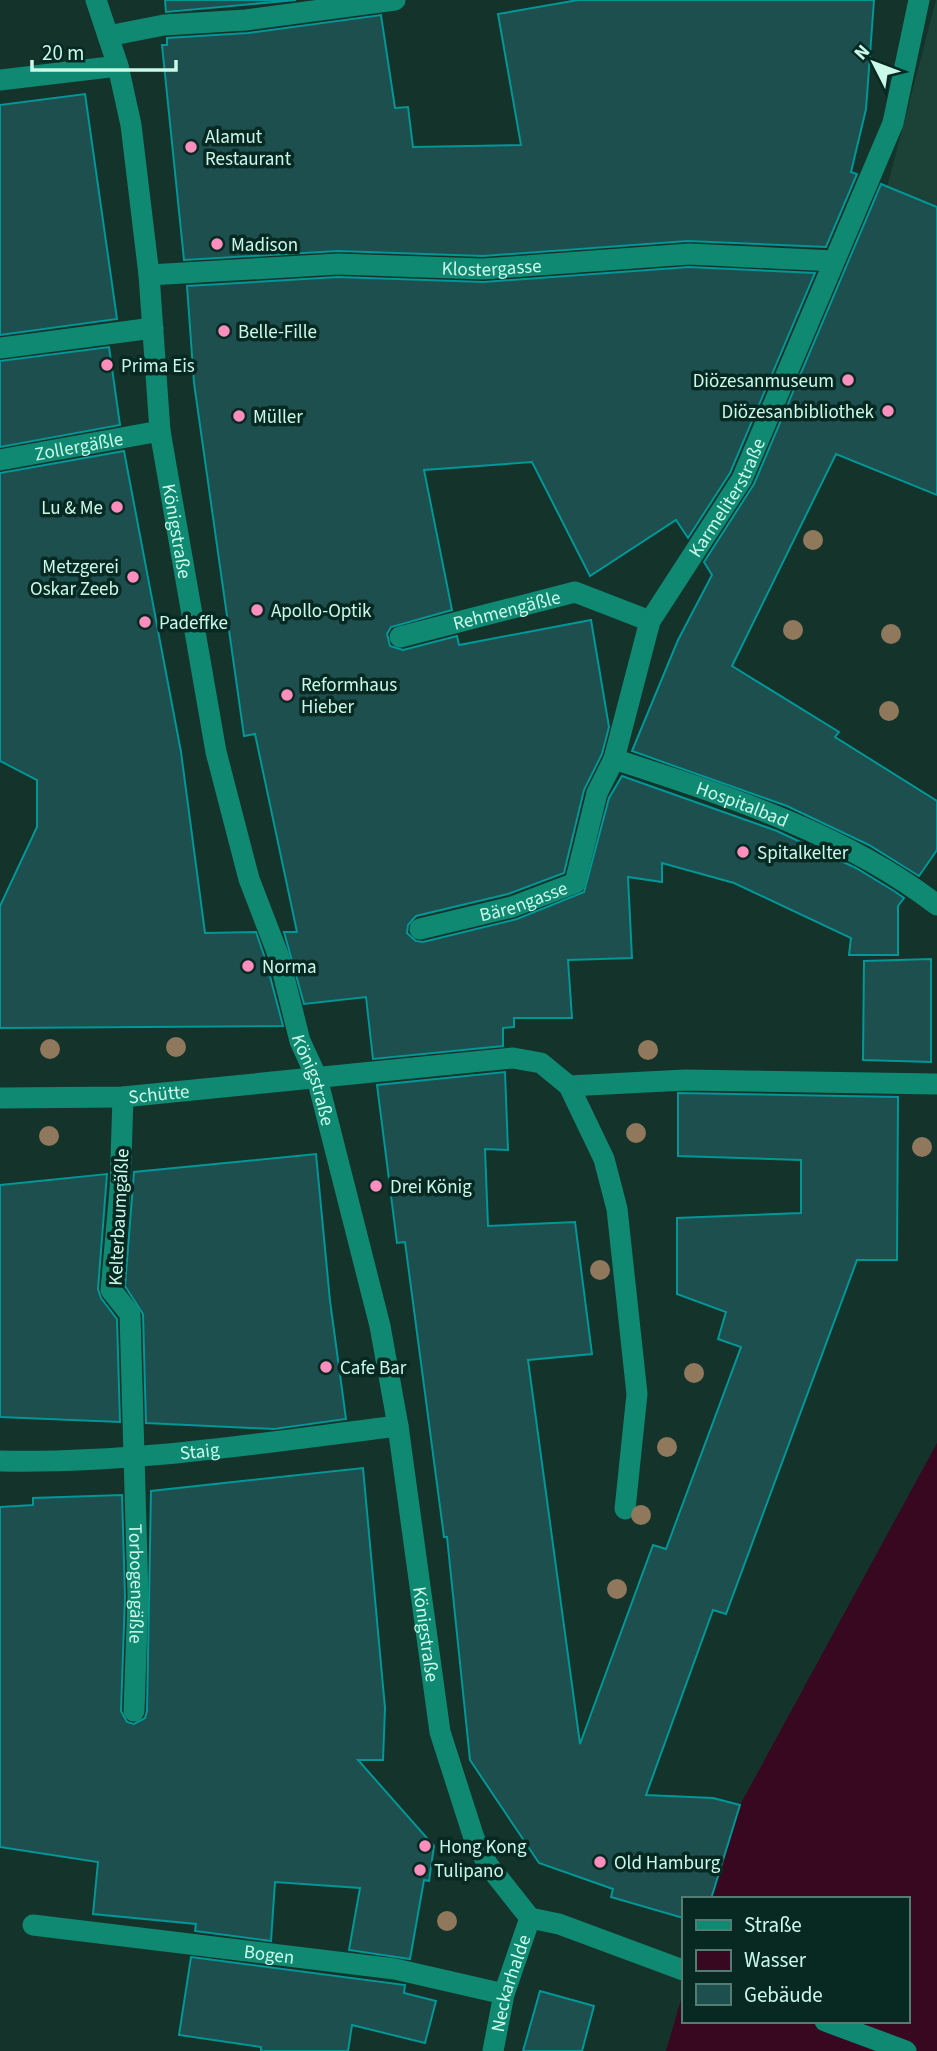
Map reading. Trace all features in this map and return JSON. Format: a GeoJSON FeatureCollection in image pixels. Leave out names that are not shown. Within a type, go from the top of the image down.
{"type":"FeatureCollection","features":[{"type":"Feature","properties":{"kind":"street","name":"Königstraße"},"geometry":{"type":"LineString","coordinates":[[96,0],[118,66],[131,125],[149,275],[160,430],[205,692],[230,811],[249,879],[279,957],[300,1041],[317,1078],[380,1326],[398,1426],[440,1732],[474,1838],[494,1873],[530,1918]]}},
{"type":"Feature","properties":{"kind":"street"},"geometry":{"type":"LineString","coordinates":[[108,36],[164,24],[246,20],[395,0]]}},
{"type":"Feature","properties":{"kind":"street","name":"Karmeliterstraße"},"geometry":{"type":"LineString","coordinates":[[597,793],[614,759],[650,621],[742,479],[893,123],[919,0]]}},
{"type":"Feature","properties":{"kind":"street"},"geometry":{"type":"LineString","coordinates":[[0,80],[118,66]]}},
{"type":"Feature","properties":{"kind":"street","name":"Klostergasse"},"geometry":{"type":"LineString","coordinates":[[149,275],[338,264],[484,269],[690,254],[834,261]]}},
{"type":"Feature","properties":{"kind":"street"},"geometry":{"type":"LineString","coordinates":[[0,348],[153,328]]}},
{"type":"Feature","properties":{"kind":"street","name":"Zollergäßle"},"geometry":{"type":"LineString","coordinates":[[0,460],[160,430]]}},
{"type":"Feature","properties":{"kind":"street","name":"Rehmengäßle"},"geometry":{"type":"LineString","coordinates":[[400,637],[575,592],[650,621]]}},
{"type":"Feature","properties":{"kind":"street","name":"Hospitalbad"},"geometry":{"type":"LineString","coordinates":[[614,759],[761,811],[909,884],[937,905]]}},
{"type":"Feature","properties":{"kind":"street","name":"Bärengasse"},"geometry":{"type":"LineString","coordinates":[[420,929],[512,907],[575,883],[597,793]]}},
{"type":"Feature","properties":{"kind":"street","name":"Schütte"},"geometry":{"type":"LineString","coordinates":[[0,1098],[122,1097],[513,1058],[541,1063],[569,1086]]}},
{"type":"Feature","properties":{"kind":"street"},"geometry":{"type":"LineString","coordinates":[[625,1509],[637,1394],[617,1209],[604,1159],[569,1086],[685,1080],[937,1084]]}},
{"type":"Feature","properties":{"kind":"street","name":"Kelterbaumgäßle"},"geometry":{"type":"LineString","coordinates":[[122,1097],[120,1190],[111,1290],[130,1314],[136,1457]]}},
{"type":"Feature","properties":{"kind":"street","name":"Staig"},"geometry":{"type":"LineString","coordinates":[[0,1461],[62,1463],[136,1457],[398,1426]]}},
{"type":"Feature","properties":{"kind":"street","name":"Torbogengäßle"},"geometry":{"type":"LineString","coordinates":[[134,1711],[138,1662],[136,1457]]}},
{"type":"Feature","properties":{"kind":"street"},"geometry":{"type":"LineString","coordinates":[[530,1918],[559,1924],[682,1969]]}},
{"type":"Feature","properties":{"kind":"street","name":"Neckarhalde"},"geometry":{"type":"LineString","coordinates":[[493,2051],[504,1994],[530,1918]]}},
{"type":"Feature","properties":{"kind":"street","name":"Bogen"},"geometry":{"type":"LineString","coordinates":[[33,1925],[395,1969],[504,1994]]}},
{"type":"Feature","properties":{"kind":"street"},"geometry":{"type":"LineString","coordinates":[[830,2023],[906,2051]]}},
{"type":"Feature","properties":{"kind":"shaded area"},"geometry":{"type":"Polygon","coordinates":[[[937,0],[937,214],[887,187],[937,0]]]}},
{"type":"Feature","properties":{"kind":"water"},"geometry":{"type":"Polygon","coordinates":[[[937,1443],[937,2051],[666,2051],[682,1996],[682,2023],[909,2023],[909,1897],[712,1897],[740,1805],[937,1443]]]}},
{"type":"Feature","properties":{"kind":"building"},"geometry":{"type":"Polygon","coordinates":[[[165,0],[296,0],[166,12],[165,0]]]}},
{"type":"Feature","properties":{"kind":"building"},"geometry":{"type":"Polygon","coordinates":[[[578,0],[874,0],[866,109],[851,172],[857,174],[826,247],[688,241],[483,256],[338,251],[184,260],[162,45],[167,45],[167,38],[248,33],[381,15],[395,108],[408,107],[413,147],[521,145],[498,14],[578,0]]]}},
{"type":"Feature","properties":{"kind":"building"},"geometry":{"type":"Polygon","coordinates":[[[85,94],[117,319],[0,335],[0,105],[85,94]]]}},
{"type":"Feature","properties":{"kind":"building"},"geometry":{"type":"Polygon","coordinates":[[[881,184],[937,207],[937,495],[836,454],[732,666],[839,732],[835,737],[937,801],[937,850],[919,876],[869,845],[787,806],[632,751],[678,640],[712,575],[704,562],[754,484],[881,184]]]}},
{"type":"Feature","properties":{"kind":"building"},"geometry":{"type":"Polygon","coordinates":[[[689,267],[815,273],[730,473],[688,538],[676,520],[590,576],[532,462],[424,470],[452,610],[391,627],[387,634],[390,646],[403,650],[457,636],[459,645],[591,620],[609,727],[602,754],[584,790],[564,873],[508,894],[416,916],[408,925],[407,933],[416,941],[423,942],[517,919],[584,892],[609,798],[622,776],[777,831],[856,868],[894,891],[904,898],[898,906],[898,955],[849,955],[851,938],[734,883],[662,863],[662,882],[628,877],[632,958],[568,960],[572,1018],[514,1018],[514,1027],[503,1028],[503,1046],[373,1059],[366,997],[304,1004],[284,932],[297,932],[255,734],[244,736],[194,383],[187,286],[338,277],[484,282],[689,267]]]}},
{"type":"Feature","properties":{"kind":"building"},"geometry":{"type":"Polygon","coordinates":[[[109,347],[120,425],[0,447],[0,361],[109,347]]]}},
{"type":"Feature","properties":{"kind":"building"},"geometry":{"type":"Polygon","coordinates":[[[124,451],[181,752],[205,933],[256,932],[283,1026],[0,1028],[0,906],[37,827],[37,780],[0,761],[0,473],[124,451]]]}},
{"type":"Feature","properties":{"kind":"building"},"geometry":{"type":"Polygon","coordinates":[[[931,959],[931,1062],[863,1060],[864,961],[931,959]]]}},
{"type":"Feature","properties":{"kind":"building"},"geometry":{"type":"Polygon","coordinates":[[[505,1072],[508,1150],[485,1149],[488,1226],[575,1222],[592,1354],[528,1360],[580,1744],[653,1545],[666,1549],[741,1347],[718,1339],[726,1312],[677,1294],[677,1218],[801,1213],[801,1160],[678,1156],[678,1093],[898,1097],[897,1260],[857,1260],[726,1614],[713,1610],[646,1795],[713,1798],[740,1805],[712,1897],[682,1897],[682,1918],[611,1897],[613,1889],[539,1863],[470,1760],[447,1537],[444,1537],[405,1242],[397,1243],[377,1085],[505,1072]]]}},
{"type":"Feature","properties":{"kind":"building"},"geometry":{"type":"Polygon","coordinates":[[[316,1154],[330,1301],[346,1419],[274,1429],[146,1423],[143,1314],[125,1286],[134,1172],[316,1154]]]}},
{"type":"Feature","properties":{"kind":"building"},"geometry":{"type":"Polygon","coordinates":[[[107,1174],[98,1289],[101,1298],[117,1319],[120,1422],[0,1417],[0,1185],[107,1174]]]}},
{"type":"Feature","properties":{"kind":"building"},"geometry":{"type":"Polygon","coordinates":[[[363,1468],[385,1708],[383,1760],[358,1760],[434,1846],[429,1881],[424,1880],[410,1959],[349,1950],[360,1888],[275,1882],[271,1941],[195,1931],[196,1924],[93,1914],[98,1862],[0,1847],[0,1507],[33,1505],[33,1498],[122,1495],[125,1597],[121,1711],[127,1722],[134,1724],[145,1718],[147,1711],[151,1491],[363,1468]]]}},
{"type":"Feature","properties":{"kind":"building"},"geometry":{"type":"Polygon","coordinates":[[[191,1957],[405,1985],[404,1993],[436,2001],[425,2043],[352,2025],[348,2051],[261,2051],[261,2047],[179,2035],[191,1957]]]}},
{"type":"Feature","properties":{"kind":"building"},"geometry":{"type":"Polygon","coordinates":[[[540,1991],[594,2006],[582,2051],[523,2051],[540,1991]]]}},
{"type":"Feature","properties":{"kind":"place","name":"Alamut Restaurant"},"geometry":{"type":"Point","coordinates":[191,147]}},
{"type":"Feature","properties":{"kind":"place","name":"Madison"},"geometry":{"type":"Point","coordinates":[217,244]}},
{"type":"Feature","properties":{"kind":"place","name":"Belle-Fille"},"geometry":{"type":"Point","coordinates":[224,331]}},
{"type":"Feature","properties":{"kind":"place","name":"Prima Eis"},"geometry":{"type":"Point","coordinates":[107,365]}},
{"type":"Feature","properties":{"kind":"place","name":"Diözesanmuseum"},"geometry":{"type":"Point","coordinates":[848,380]}},
{"type":"Feature","properties":{"kind":"place","name":"Diözesanbibliothek"},"geometry":{"type":"Point","coordinates":[888,411]}},
{"type":"Feature","properties":{"kind":"place","name":"Müller"},"geometry":{"type":"Point","coordinates":[239,416]}},
{"type":"Feature","properties":{"kind":"place","name":"Lu & Me"},"geometry":{"type":"Point","coordinates":[117,507]}},
{"type":"Feature","properties":{"kind":"place","name":"Metzgerei Oskar Zeeb"},"geometry":{"type":"Point","coordinates":[133,577]}},
{"type":"Feature","properties":{"kind":"place","name":"Apollo-Optik"},"geometry":{"type":"Point","coordinates":[257,610]}},
{"type":"Feature","properties":{"kind":"place","name":"Padeffke"},"geometry":{"type":"Point","coordinates":[145,622]}},
{"type":"Feature","properties":{"kind":"place","name":"Reformhaus Hieber"},"geometry":{"type":"Point","coordinates":[287,695]}},
{"type":"Feature","properties":{"kind":"place","name":"Spitalkelter"},"geometry":{"type":"Point","coordinates":[743,852]}},
{"type":"Feature","properties":{"kind":"place","name":"Norma"},"geometry":{"type":"Point","coordinates":[248,966]}},
{"type":"Feature","properties":{"kind":"place","name":"Drei König"},"geometry":{"type":"Point","coordinates":[376,1186]}},
{"type":"Feature","properties":{"kind":"place","name":"Cafe Bar"},"geometry":{"type":"Point","coordinates":[326,1367]}},
{"type":"Feature","properties":{"kind":"place","name":"Hong Kong"},"geometry":{"type":"Point","coordinates":[425,1846]}},
{"type":"Feature","properties":{"kind":"place","name":"Old Hamburg"},"geometry":{"type":"Point","coordinates":[600,1862]}},
{"type":"Feature","properties":{"kind":"place","name":"Tulipano"},"geometry":{"type":"Point","coordinates":[420,1870]}}]}
